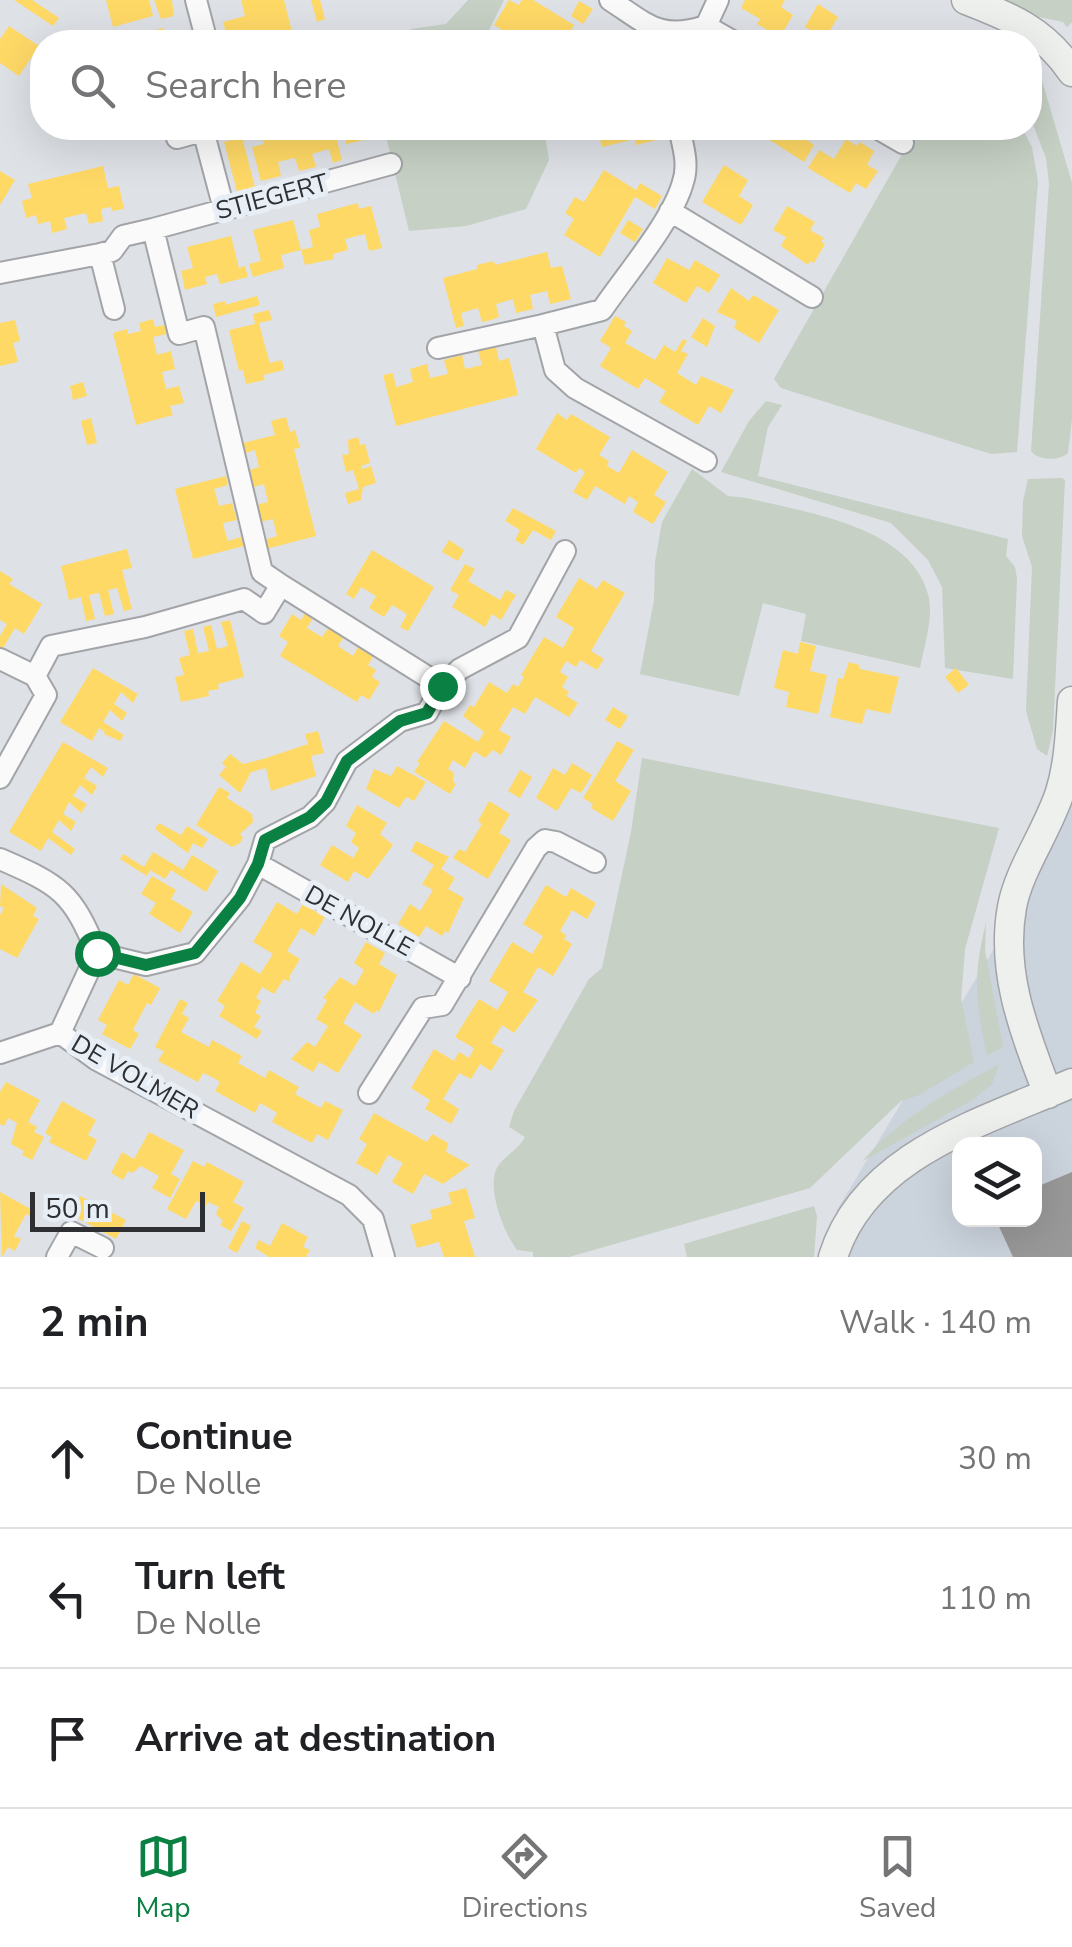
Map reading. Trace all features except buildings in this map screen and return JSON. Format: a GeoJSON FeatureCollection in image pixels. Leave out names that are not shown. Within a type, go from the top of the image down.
{"type":"FeatureCollection","features":[{"type":"Feature","properties":{"kind":"street"},"geometry":{"type":"LineString","coordinates":[[196,0],[204,30]]}},
{"type":"Feature","properties":{"kind":"street"},"geometry":{"type":"LineString","coordinates":[[610,0],[649,30]]}},
{"type":"Feature","properties":{"kind":"street"},"geometry":{"type":"LineString","coordinates":[[694,30],[706,26],[718,0]]}},
{"type":"Feature","properties":{"kind":"street"},"geometry":{"type":"LineString","coordinates":[[966,0],[1020,20],[1031,30]]}},
{"type":"Feature","properties":{"kind":"street"},"geometry":{"type":"LineString","coordinates":[[706,26],[713,30]]}},
{"type":"Feature","properties":{"kind":"street"},"geometry":{"type":"LineString","coordinates":[[1042,40],[1072,72]]}},
{"type":"Feature","properties":{"kind":"street"},"geometry":{"type":"LineString","coordinates":[[210,140],[224,210]]}},
{"type":"Feature","properties":{"kind":"street"},"geometry":{"type":"LineString","coordinates":[[438,348],[602,310],[670,211],[684,182],[686,158],[682,140]]}},
{"type":"Feature","properties":{"kind":"street"},"geometry":{"type":"LineString","coordinates":[[898,140],[903,143]]}},
{"type":"Feature","properties":{"kind":"street","name":"STIEGERT"},"geometry":{"type":"LineString","coordinates":[[0,273],[112,251],[123,236],[391,164]]}},
{"type":"Feature","properties":{"kind":"street"},"geometry":{"type":"LineString","coordinates":[[670,211],[812,297]]}},
{"type":"Feature","properties":{"kind":"street"},"geometry":{"type":"LineString","coordinates":[[154,229],[179,334],[204,327],[262,572],[442,686]]}},
{"type":"Feature","properties":{"kind":"street"},"geometry":{"type":"LineString","coordinates":[[100,254],[114,309]]}},
{"type":"Feature","properties":{"kind":"street"},"geometry":{"type":"LineString","coordinates":[[543,325],[555,370],[575,388],[706,461]]}},
{"type":"Feature","properties":{"kind":"street"},"geometry":{"type":"LineString","coordinates":[[0,859],[50,881],[81,914],[97,953],[146,965],[195,953],[240,898],[258,864],[265,840],[310,817],[326,802],[347,761],[400,721],[427,713],[442,686],[460,669],[518,638],[565,550]]}},
{"type":"Feature","properties":{"kind":"street"},"geometry":{"type":"LineString","coordinates":[[35,676],[51,646],[145,627],[244,599],[264,613],[281,585]]}},
{"type":"Feature","properties":{"kind":"street"},"geometry":{"type":"LineString","coordinates":[[0,659],[35,676],[46,695],[0,778]]}},
{"type":"Feature","properties":{"kind":"street"},"geometry":{"type":"LineString","coordinates":[[833,1257],[857,1210],[880,1182],[946,1138],[1060,1089],[1015,1003],[1009,957],[1012,904],[1060,792],[1068,754],[1072,700]]}},
{"type":"Feature","properties":{"kind":"street"},"geometry":{"type":"LineString","coordinates":[[369,1093],[423,1008],[442,1005],[536,848],[545,840],[556,842],[595,862]]}},
{"type":"Feature","properties":{"kind":"street","name":"DE NOLLE"},"geometry":{"type":"LineString","coordinates":[[258,864],[460,978]]}},
{"type":"Feature","properties":{"kind":"street","name":"DE VOLMER"},"geometry":{"type":"LineString","coordinates":[[97,953],[60,1033],[97,1060],[349,1196],[372,1220],[384,1257]]}},
{"type":"Feature","properties":{"kind":"street"},"geometry":{"type":"LineString","coordinates":[[0,1052],[60,1033]]}},
{"type":"Feature","properties":{"kind":"street"},"geometry":{"type":"LineString","coordinates":[[57,1257],[70,1232],[103,1248]]}},
{"type":"Feature","properties":{"kind":"shaded area"},"geometry":{"type":"Polygon","coordinates":[[[468,0],[504,0],[489,30],[410,30],[446,24],[468,0]]]}},
{"type":"Feature","properties":{"kind":"shaded area"},"geometry":{"type":"Polygon","coordinates":[[[988,0],[1072,0],[1072,22],[1067,27],[1063,22],[1020,13],[988,0]]]}},
{"type":"Feature","properties":{"kind":"shaded area"},"geometry":{"type":"Polygon","coordinates":[[[1042,80],[1072,183],[1072,419],[1068,453],[1055,459],[1039,457],[1031,451],[1049,184],[1039,140],[1042,140],[1042,80]]]}},
{"type":"Feature","properties":{"kind":"shaded area"},"geometry":{"type":"Polygon","coordinates":[[[387,140],[546,140],[549,160],[526,209],[466,226],[409,231],[387,140]]]}},
{"type":"Feature","properties":{"kind":"shaded area"},"geometry":{"type":"Polygon","coordinates":[[[910,140],[1028,140],[1038,181],[1017,452],[991,454],[781,388],[774,379],[910,140]]]}},
{"type":"Feature","properties":{"kind":"shaded area"},"geometry":{"type":"Polygon","coordinates":[[[766,401],[782,405],[768,427],[758,476],[1008,539],[1006,556],[1015,567],[1017,579],[1013,679],[945,668],[942,587],[928,560],[891,523],[721,472],[749,421],[766,401]]]}},
{"type":"Feature","properties":{"kind":"shaded area"},"geometry":{"type":"Polygon","coordinates":[[[692,469],[728,496],[827,517],[880,539],[902,554],[919,574],[929,598],[929,624],[920,668],[801,641],[806,614],[763,603],[739,696],[640,674],[654,600],[662,522],[692,469]]]}},
{"type":"Feature","properties":{"kind":"shaded area"},"geometry":{"type":"Polygon","coordinates":[[[1028,479],[1065,480],[1053,730],[1047,756],[1037,749],[1026,711],[1032,567],[1022,536],[1023,501],[1028,479]]]}},
{"type":"Feature","properties":{"kind":"shaded area"},"geometry":{"type":"Polygon","coordinates":[[[642,758],[999,828],[965,949],[961,999],[974,1062],[919,1095],[901,1101],[810,1188],[569,1257],[533,1257],[533,1252],[517,1250],[507,1233],[495,1197],[495,1175],[498,1166],[525,1137],[509,1127],[514,1111],[589,979],[602,968],[631,832],[642,758]]]}},
{"type":"Feature","properties":{"kind":"shaded area"},"geometry":{"type":"Polygon","coordinates":[[[1072,767],[1072,1257],[827,1257],[837,1210],[1016,912],[1072,767]]]}},
{"type":"Feature","properties":{"kind":"shaded area"},"geometry":{"type":"Polygon","coordinates":[[[986,923],[985,950],[1003,1047],[987,1056],[977,990],[986,923]]]}},
{"type":"Feature","properties":{"kind":"shaded area"},"geometry":{"type":"Polygon","coordinates":[[[999,1064],[992,1084],[974,1099],[863,1161],[909,1119],[999,1064]]]}},
{"type":"Feature","properties":{"kind":"shaded area"},"geometry":{"type":"Polygon","coordinates":[[[814,1206],[814,1257],[687,1257],[684,1244],[814,1206]]]}},
{"type":"Feature","properties":{"kind":"route"},"geometry":{"type":"LineString","coordinates":[[97,953],[146,965],[195,953],[240,898],[258,864],[265,840],[310,817],[326,802],[347,761],[400,721],[427,713],[442,686]]}}]}
